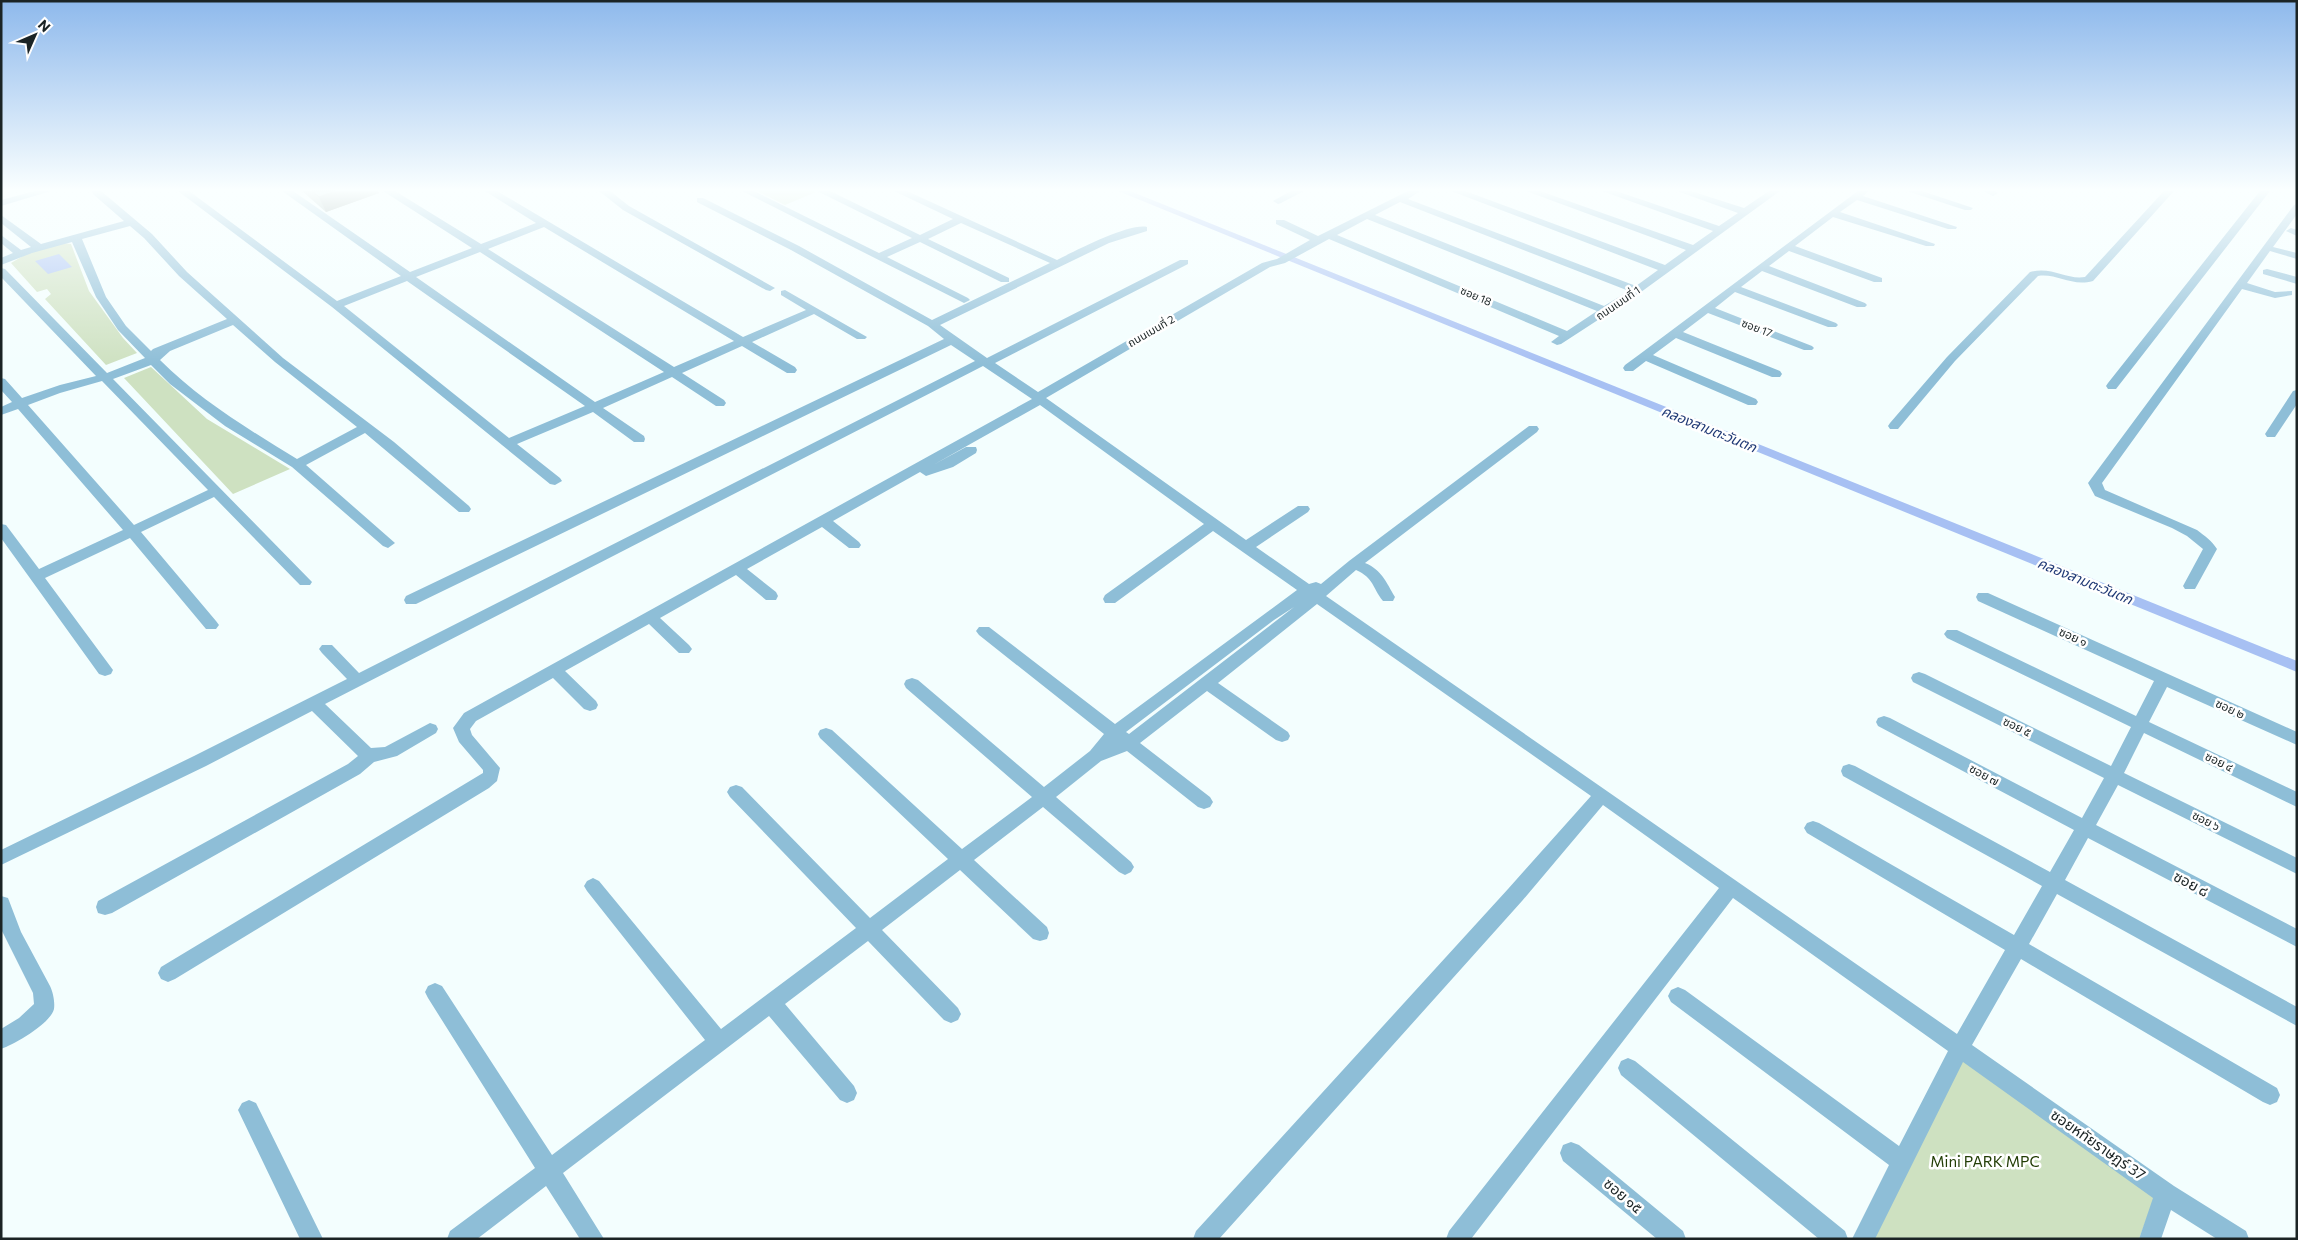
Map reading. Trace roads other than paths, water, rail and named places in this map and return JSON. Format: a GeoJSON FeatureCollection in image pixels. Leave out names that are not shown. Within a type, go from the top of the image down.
{"type":"FeatureCollection","features":[{"type":"Feature","properties":{"kind":"street"},"geometry":{"type":"LineString","coordinates":[[14,249],[20,254]]}},
{"type":"Feature","properties":{"kind":"street"},"geometry":{"type":"LineString","coordinates":[[1,262],[36,249]]}},
{"type":"Feature","properties":{"kind":"street"},"geometry":{"type":"LineString","coordinates":[[81,249],[101,297],[122,328],[174,381],[222,419],[297,464],[388,543]]}},
{"type":"Feature","properties":{"kind":"street"},"geometry":{"type":"LineString","coordinates":[[160,249],[183,274],[279,360],[388,445],[464,509]]}},
{"type":"Feature","properties":{"kind":"street"},"geometry":{"type":"LineString","coordinates":[[262,249],[336,305],[555,481]]}},
{"type":"Feature","properties":{"kind":"street"},"geometry":{"type":"LineString","coordinates":[[368,249],[640,439]]}},
{"type":"Feature","properties":{"kind":"street"},"geometry":{"type":"LineString","coordinates":[[336,305],[406,276],[481,249],[720,403]]}},
{"type":"Feature","properties":{"kind":"street"},"geometry":{"type":"LineString","coordinates":[[588,249],[790,370]]}},
{"type":"Feature","properties":{"kind":"street"},"geometry":{"type":"LineString","coordinates":[[700,249],[770,288]]}},
{"type":"Feature","properties":{"kind":"street","name":"ซอยหทัยราษฎร์ 37"},"geometry":{"type":"LineString","coordinates":[[797,249],[932,324],[952,340],[1602,795],[2166,1194],[2238,1239]]}},
{"type":"Feature","properties":{"kind":"street"},"geometry":{"type":"LineString","coordinates":[[864,249],[964,300]]}},
{"type":"Feature","properties":{"kind":"street"},"geometry":{"type":"LineString","coordinates":[[880,257],[898,249]]}},
{"type":"Feature","properties":{"kind":"street"},"geometry":{"type":"LineString","coordinates":[[943,249],[1005,280]]}},
{"type":"Feature","properties":{"kind":"street"},"geometry":{"type":"LineString","coordinates":[[1027,249],[1053,261]]}},
{"type":"Feature","properties":{"kind":"street"},"geometry":{"type":"LineString","coordinates":[[932,324],[1090,249]]}},
{"type":"Feature","properties":{"kind":"street","name":"ถนนเมนที่ 2"},"geometry":{"type":"LineString","coordinates":[[168,973],[483,783],[491,776],[492,768],[465,738],[461,728],[470,717],[481,709],[903,476],[928,471],[948,464],[1041,401],[1266,265],[1297,249]]}},
{"type":"Feature","properties":{"kind":"street","name":"ซอย 18"},"geometry":{"type":"LineString","coordinates":[[1349,249],[1567,335]]}},
{"type":"Feature","properties":{"kind":"street"},"geometry":{"type":"LineString","coordinates":[[1449,249],[1606,312]]}},
{"type":"Feature","properties":{"kind":"street"},"geometry":{"type":"LineString","coordinates":[[1530,249],[1637,290]]}},
{"type":"Feature","properties":{"kind":"street"},"geometry":{"type":"LineString","coordinates":[[1612,249],[1666,269]]}},
{"type":"Feature","properties":{"kind":"street","name":"ถนนเมนที่ 1"},"geometry":{"type":"LineString","coordinates":[[1557,342],[1606,312],[1694,249]]}},
{"type":"Feature","properties":{"kind":"street"},"geometry":{"type":"LineString","coordinates":[[1629,368],[1785,249]]}},
{"type":"Feature","properties":{"kind":"street"},"geometry":{"type":"LineString","coordinates":[[1792,249],[1878,280]]}},
{"type":"Feature","properties":{"kind":"street"},"geometry":{"type":"LineString","coordinates":[[1894,426],[1952,359],[2034,274],[2043,272],[2074,280],[2089,279],[2116,249]]}},
{"type":"Feature","properties":{"kind":"street"},"geometry":{"type":"LineString","coordinates":[[2112,386],[2220,249]]}},
{"type":"Feature","properties":{"kind":"street"},"geometry":{"type":"LineString","coordinates":[[2190,586],[2207,557],[2210,549],[2207,543],[2191,531],[2100,493],[2095,483],[2266,249]]}},
{"type":"Feature","properties":{"kind":"street"},"geometry":{"type":"LineString","coordinates":[[2274,250],[2297,256]]}},
{"type":"Feature","properties":{"kind":"street"},"geometry":{"type":"LineString","coordinates":[[1,858],[358,681],[1184,262]]}},
{"type":"Feature","properties":{"kind":"street"},"geometry":{"type":"LineString","coordinates":[[1761,267],[1861,305]]}},
{"type":"Feature","properties":{"kind":"street"},"geometry":{"type":"LineString","coordinates":[[1,271],[305,582]]}},
{"type":"Feature","properties":{"kind":"street"},"geometry":{"type":"LineString","coordinates":[[2267,272],[2297,281]]}},
{"type":"Feature","properties":{"kind":"street"},"geometry":{"type":"LineString","coordinates":[[2240,285],[2275,295],[2288,293]]}},
{"type":"Feature","properties":{"kind":"street"},"geometry":{"type":"LineString","coordinates":[[1733,288],[1832,325]]}},
{"type":"Feature","properties":{"kind":"street"},"geometry":{"type":"LineString","coordinates":[[785,293],[861,337]]}},
{"type":"Feature","properties":{"kind":"street","name":"ซอย 17"},"geometry":{"type":"LineString","coordinates":[[1706,308],[1808,348]]}},
{"type":"Feature","properties":{"kind":"street"},"geometry":{"type":"LineString","coordinates":[[507,443],[814,310]]}},
{"type":"Feature","properties":{"kind":"street"},"geometry":{"type":"LineString","coordinates":[[1,410],[151,356],[235,320]]}},
{"type":"Feature","properties":{"kind":"street"},"geometry":{"type":"LineString","coordinates":[[1675,333],[1776,374]]}},
{"type":"Feature","properties":{"kind":"street"},"geometry":{"type":"LineString","coordinates":[[411,600],[952,340]]}},
{"type":"Feature","properties":{"kind":"street"},"geometry":{"type":"LineString","coordinates":[[1644,356],[1752,402]]}},
{"type":"Feature","properties":{"kind":"street"},"geometry":{"type":"LineString","coordinates":[[1,382],[132,531],[211,625]]}},
{"type":"Feature","properties":{"kind":"street"},"geometry":{"type":"LineString","coordinates":[[2271,434],[2297,394]]}},
{"type":"Feature","properties":{"kind":"street"},"geometry":{"type":"LineString","coordinates":[[297,464],[364,428]]}},
{"type":"Feature","properties":{"kind":"street"},"geometry":{"type":"LineString","coordinates":[[458,1239],[772,1004],[1096,756],[1115,732],[1312,593],[1334,580],[1533,429]]}},
{"type":"Feature","properties":{"kind":"street"},"geometry":{"type":"LineString","coordinates":[[37,576],[217,491]]}},
{"type":"Feature","properties":{"kind":"street"},"geometry":{"type":"LineString","coordinates":[[1246,547],[1303,509]]}},
{"type":"Feature","properties":{"kind":"street"},"geometry":{"type":"LineString","coordinates":[[822,520],[854,545]]}},
{"type":"Feature","properties":{"kind":"street"},"geometry":{"type":"LineString","coordinates":[[1110,599],[1213,524]]}},
{"type":"Feature","properties":{"kind":"street"},"geometry":{"type":"LineString","coordinates":[[1,528],[106,670]]}},
{"type":"Feature","properties":{"kind":"street"},"geometry":{"type":"LineString","coordinates":[[1354,564],[1378,577],[1382,590],[1388,598]]}},
{"type":"Feature","properties":{"kind":"street"},"geometry":{"type":"LineString","coordinates":[[737,568],[771,596]]}},
{"type":"Feature","properties":{"kind":"street","name":"ซอย ๑"},"geometry":{"type":"LineString","coordinates":[[1983,597],[2163,678]]}},
{"type":"Feature","properties":{"kind":"street"},"geometry":{"type":"LineString","coordinates":[[650,617],[684,649]]}},
{"type":"Feature","properties":{"kind":"street"},"geometry":{"type":"LineString","coordinates":[[1096,756],[1129,743],[1207,683],[1276,620]]}},
{"type":"Feature","properties":{"kind":"street"},"geometry":{"type":"LineString","coordinates":[[984,631],[1204,802]]}},
{"type":"Feature","properties":{"kind":"street","name":"ซอย ๔"},"geometry":{"type":"LineString","coordinates":[[1952,634],[2297,800]]}},
{"type":"Feature","properties":{"kind":"street"},"geometry":{"type":"LineString","coordinates":[[327,649],[358,681]]}},
{"type":"Feature","properties":{"kind":"street"},"geometry":{"type":"LineString","coordinates":[[554,670],[590,705]]}},
{"type":"Feature","properties":{"kind":"street","name":"ซอย ๕"},"geometry":{"type":"LineString","coordinates":[[1919,678],[2115,775]]}},
{"type":"Feature","properties":{"kind":"street"},"geometry":{"type":"LineString","coordinates":[[1863,1239],[1960,1048],[2115,775],[2142,724],[2163,678]]}},
{"type":"Feature","properties":{"kind":"street","name":"ซอย ๒"},"geometry":{"type":"LineString","coordinates":[[2163,678],[2297,739]]}},
{"type":"Feature","properties":{"kind":"street"},"geometry":{"type":"LineString","coordinates":[[1207,683],[1282,736]]}},
{"type":"Feature","properties":{"kind":"street"},"geometry":{"type":"LineString","coordinates":[[912,684],[1125,867]]}},
{"type":"Feature","properties":{"kind":"street"},"geometry":{"type":"LineString","coordinates":[[314,703],[366,754],[374,757],[390,752],[430,729]]}},
{"type":"Feature","properties":{"kind":"street","name":"ซอย ๗"},"geometry":{"type":"LineString","coordinates":[[1884,722],[2085,828]]}},
{"type":"Feature","properties":{"kind":"street"},"geometry":{"type":"LineString","coordinates":[[826,734],[1040,933]]}},
{"type":"Feature","properties":{"kind":"street"},"geometry":{"type":"LineString","coordinates":[[105,907],[354,769],[370,756]]}},
{"type":"Feature","properties":{"kind":"street"},"geometry":{"type":"LineString","coordinates":[[1849,771],[2297,1017]]}},
{"type":"Feature","properties":{"kind":"street","name":"ซอย ๖"},"geometry":{"type":"LineString","coordinates":[[2115,775],[2297,867]]}},
{"type":"Feature","properties":{"kind":"street"},"geometry":{"type":"LineString","coordinates":[[736,792],[951,1014]]}},
{"type":"Feature","properties":{"kind":"street"},"geometry":{"type":"LineString","coordinates":[[1204,1239],[1515,895],[1602,795]]}},
{"type":"Feature","properties":{"kind":"street"},"geometry":{"type":"LineString","coordinates":[[1813,828],[2270,1096]]}},
{"type":"Feature","properties":{"kind":"street","name":"ซอย ๘"},"geometry":{"type":"LineString","coordinates":[[2085,828],[2297,939]]}},
{"type":"Feature","properties":{"kind":"street"},"geometry":{"type":"LineString","coordinates":[[593,886],[719,1042]]}},
{"type":"Feature","properties":{"kind":"street"},"geometry":{"type":"LineString","coordinates":[[1457,1239],[1731,886]]}},
{"type":"Feature","properties":{"kind":"street"},"geometry":{"type":"LineString","coordinates":[[1,904],[7,939],[43,992],[44,1008],[26,1025],[1,1040]]}},
{"type":"Feature","properties":{"kind":"street"},"geometry":{"type":"LineString","coordinates":[[435,992],[593,1239]]}},
{"type":"Feature","properties":{"kind":"street"},"geometry":{"type":"LineString","coordinates":[[1678,996],[1903,1162]]}},
{"type":"Feature","properties":{"kind":"street"},"geometry":{"type":"LineString","coordinates":[[772,1004],[847,1093]]}},
{"type":"Feature","properties":{"kind":"street"},"geometry":{"type":"LineString","coordinates":[[1628,1068],[1837,1239]]}},
{"type":"Feature","properties":{"kind":"street"},"geometry":{"type":"LineString","coordinates":[[249,1110],[312,1239]]}},
{"type":"Feature","properties":{"kind":"street","name":"ซอย ๑๕"},"geometry":{"type":"LineString","coordinates":[[1571,1153],[1674,1239]]}},
{"type":"Feature","properties":{"kind":"street"},"geometry":{"type":"LineString","coordinates":[[2150,1239],[2166,1194]]}},
{"type":"Feature","properties":{"kind":"water"},"geometry":{"type":"Polygon","coordinates":[[[59,254],[72,267],[48,274],[35,261],[59,254]]]}},
{"type":"Feature","properties":{"kind":"waterway","name":"คลองสามตะวันตก"},"geometry":{"type":"LineString","coordinates":[[1265,249],[2297,667]]}},
{"type":"Feature","properties":{"kind":"park label","name":"Mini PARK MPC"},"geometry":{"type":"Point","coordinates":[1985,1162]}}]}
